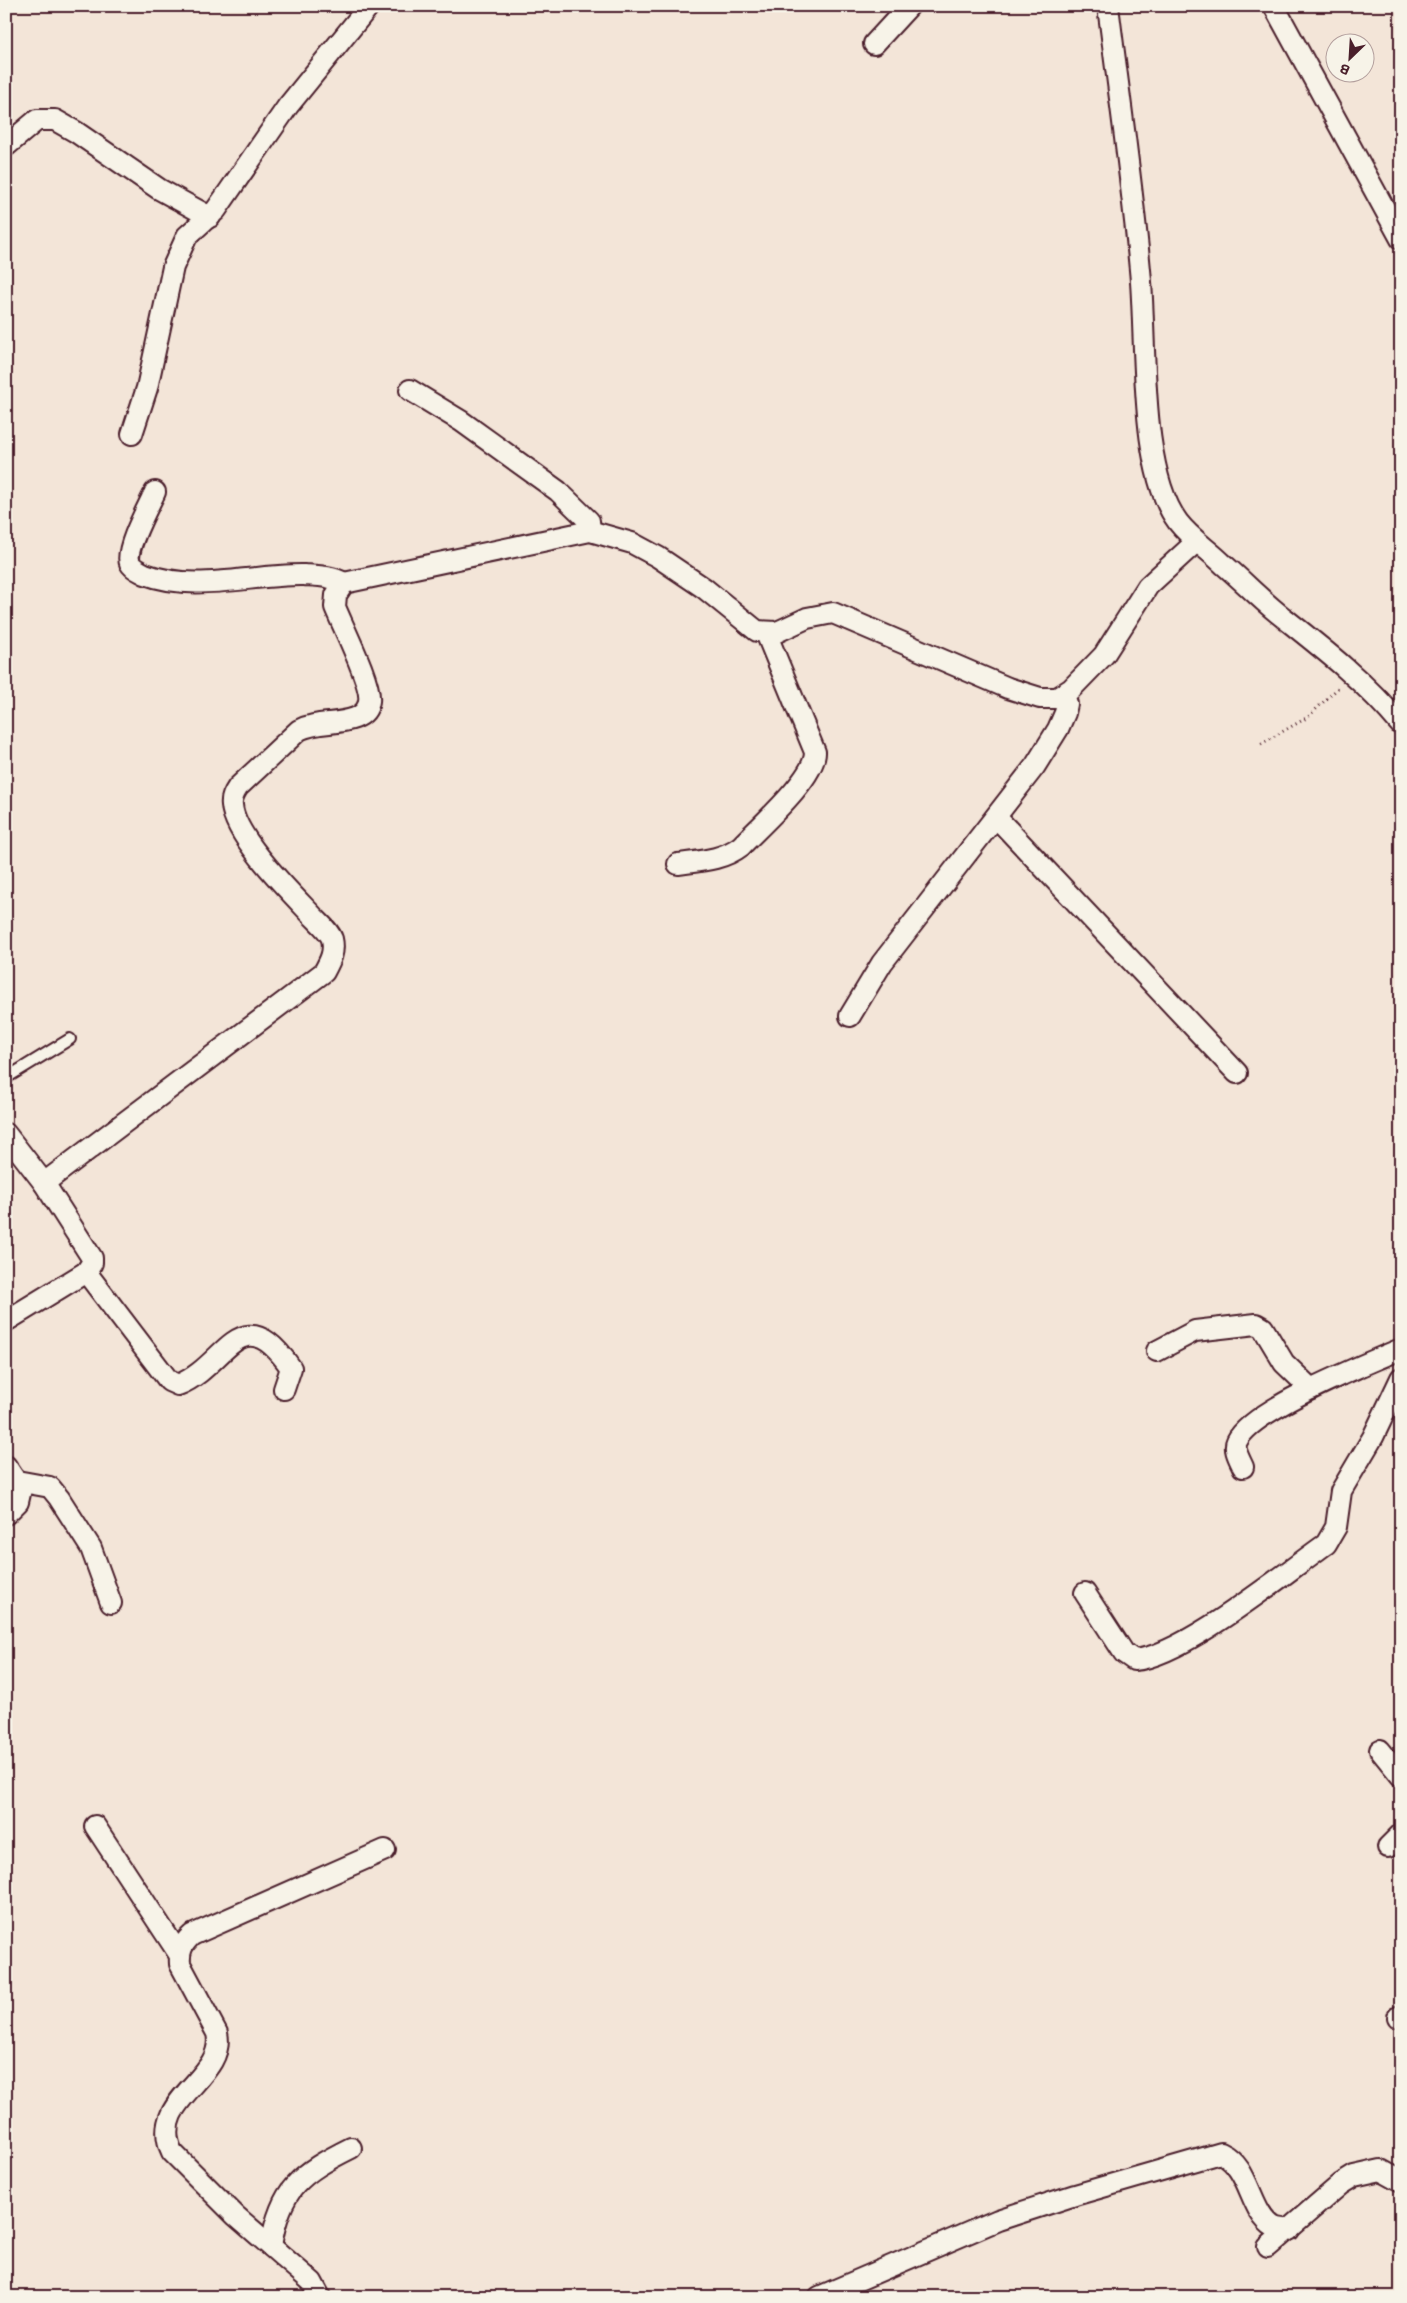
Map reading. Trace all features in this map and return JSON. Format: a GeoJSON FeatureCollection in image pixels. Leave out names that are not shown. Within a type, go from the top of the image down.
{"type":"FeatureCollection","features":[{"type":"Feature","properties":{"kind":"street"},"geometry":{"type":"LineString","coordinates":[[132,434],[147,388],[173,267],[187,236],[210,217],[288,106],[369,6]]}},
{"type":"Feature","properties":{"kind":"street"},"geometry":{"type":"LineString","coordinates":[[874,44],[909,6]]}},
{"type":"Feature","properties":{"kind":"street"},"geometry":{"type":"LineString","coordinates":[[1108,6],[1142,282],[1145,377],[1151,439],[1160,481],[1170,509],[1196,542],[1352,674],[1384,704],[1401,725]]}},
{"type":"Feature","properties":{"kind":"street"},"geometry":{"type":"LineString","coordinates":[[1274,6],[1401,239]]}},
{"type":"Feature","properties":{"kind":"street"},"geometry":{"type":"LineString","coordinates":[[6,146],[37,120],[55,120],[76,132],[159,189],[210,217]]}},
{"type":"Feature","properties":{"kind":"street"},"geometry":{"type":"LineString","coordinates":[[410,390],[461,421],[558,491],[589,521],[590,531]]}},
{"type":"Feature","properties":{"kind":"street"},"geometry":{"type":"LineString","coordinates":[[154,492],[129,551],[130,562],[136,570],[164,581],[214,582],[271,575],[301,575],[336,578],[344,583],[590,531],[632,543],[658,557],[704,588],[750,627],[766,632],[777,632],[807,618],[833,613],[1008,688],[1040,698],[1057,698],[1064,695],[1104,655],[1148,586],[1196,542]]}},
{"type":"Feature","properties":{"kind":"street"},"geometry":{"type":"LineString","coordinates":[[44,1183],[324,972],[332,955],[331,936],[283,885],[241,830],[234,818],[232,796],[238,787],[299,730],[308,726],[352,719],[362,715],[367,708],[369,690],[335,608],[336,595],[344,583]]}},
{"type":"Feature","properties":{"kind":"street"},"geometry":{"type":"LineString","coordinates":[[678,864],[730,854],[748,839],[812,768],[815,752],[766,632]]}},
{"type":"Feature","properties":{"kind":"street"},"geometry":{"type":"LineString","coordinates":[[850,1016],[882,963],[1035,766],[1058,729],[1067,704],[1064,695]]}},
{"type":"Feature","properties":{"kind":"street"},"geometry":{"type":"LineString","coordinates":[[996,817],[1236,1073]]}},
{"type":"Feature","properties":{"kind":"street"},"geometry":{"type":"LineString","coordinates":[[6,1134],[44,1183],[92,1258],[92,1263],[86,1272],[6,1321]]}},
{"type":"Feature","properties":{"kind":"street"},"geometry":{"type":"LineString","coordinates":[[86,1272],[169,1382],[178,1385],[187,1381],[228,1347],[245,1337],[256,1335],[270,1341],[291,1368],[284,1389]]}},
{"type":"Feature","properties":{"kind":"street"},"geometry":{"type":"LineString","coordinates":[[1157,1351],[1195,1331],[1256,1324],[1263,1328],[1284,1363],[1311,1389]]}},
{"type":"Feature","properties":{"kind":"street"},"geometry":{"type":"LineString","coordinates":[[1243,1467],[1236,1451],[1237,1442],[1249,1428],[1276,1408],[1311,1389],[1401,1349]]}},
{"type":"Feature","properties":{"kind":"street"},"geometry":{"type":"LineString","coordinates":[[1085,1593],[1124,1653],[1134,1660],[1145,1660],[1212,1625],[1326,1544],[1332,1536],[1338,1515],[1341,1492],[1374,1437],[1401,1378]]}},
{"type":"Feature","properties":{"kind":"street"},"geometry":{"type":"LineString","coordinates":[[6,1514],[18,1502],[21,1489],[12,1473]]}},
{"type":"Feature","properties":{"kind":"street"},"geometry":{"type":"LineString","coordinates":[[12,1473],[50,1487],[59,1498],[79,1526],[91,1548],[111,1603]]}},
{"type":"Feature","properties":{"kind":"street"},"geometry":{"type":"LineString","coordinates":[[1380,1750],[1401,1776]]}},
{"type":"Feature","properties":{"kind":"street"},"geometry":{"type":"LineString","coordinates":[[95,1826],[179,1954],[180,1964],[217,2033],[219,2041],[216,2054],[170,2114],[165,2133],[172,2152],[236,2216],[312,2282],[320,2297]]}},
{"type":"Feature","properties":{"kind":"street"},"geometry":{"type":"LineString","coordinates":[[179,1954],[184,1942],[192,1935],[385,1850]]}},
{"type":"Feature","properties":{"kind":"street"},"geometry":{"type":"LineString","coordinates":[[271,2246],[274,2226],[282,2205],[294,2183],[321,2163],[351,2148]]}},
{"type":"Feature","properties":{"kind":"street"},"geometry":{"type":"LineString","coordinates":[[819,2297],[998,2220],[1208,2155],[1222,2153],[1232,2158],[1236,2164],[1265,2219],[1275,2228],[1289,2230]]}},
{"type":"Feature","properties":{"kind":"street"},"geometry":{"type":"LineString","coordinates":[[1268,2247],[1341,2184],[1354,2176],[1381,2170],[1401,2181]]}},
{"type":"Feature","properties":{"kind":"lane"},"geometry":{"type":"LineString","coordinates":[[6,1078],[70,1039]]}},
{"type":"Feature","properties":{"kind":"path"},"geometry":{"type":"LineString","coordinates":[[1261,744],[1308,717],[1352,674]]}}]}
